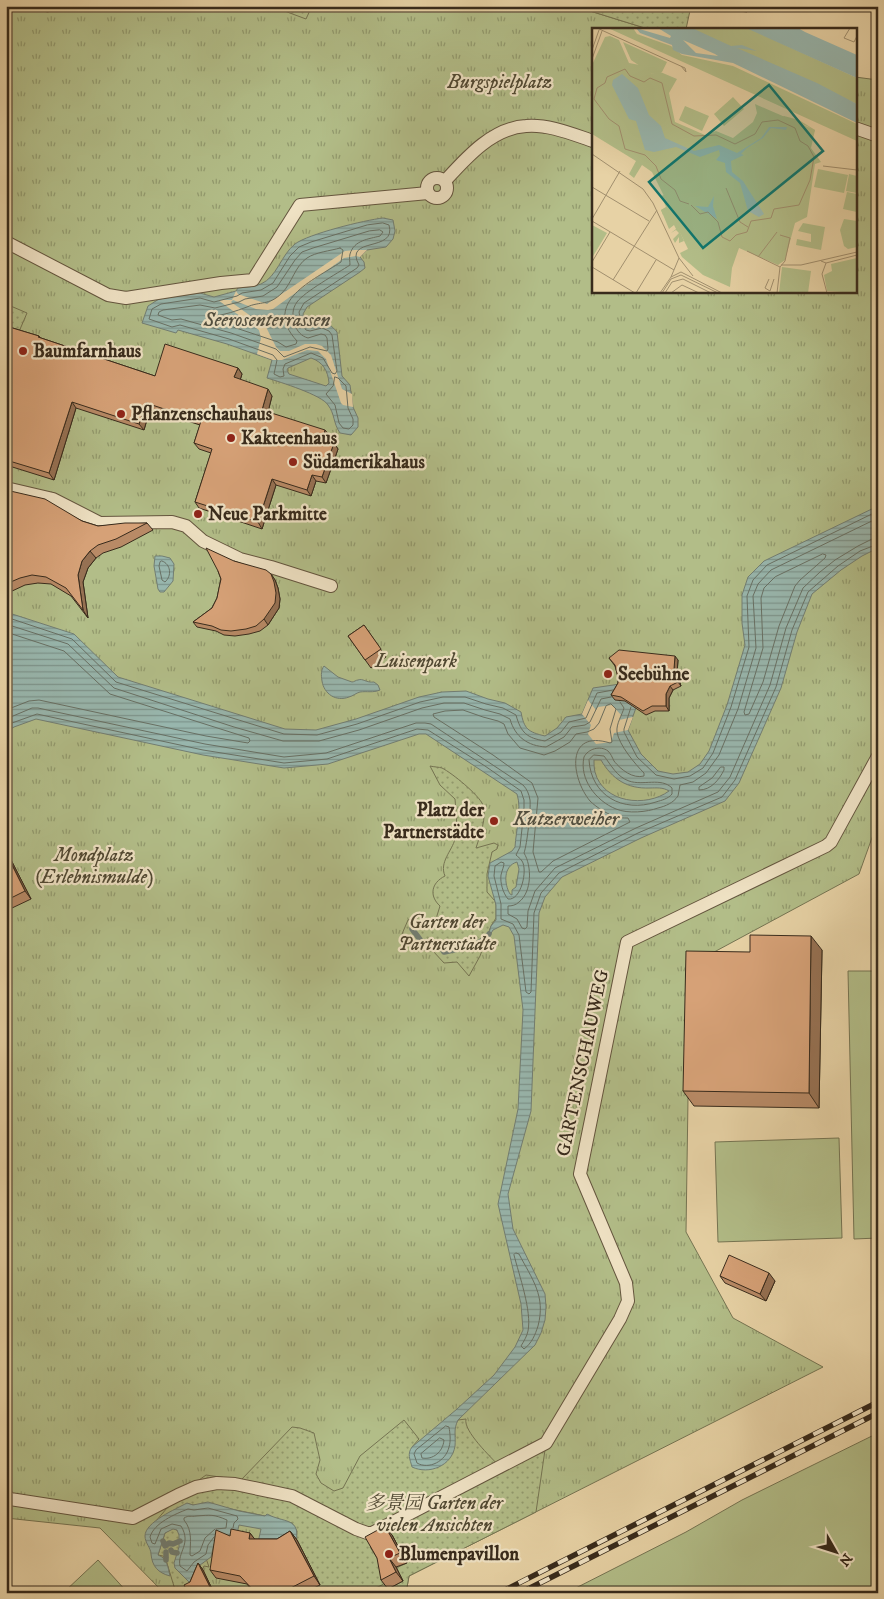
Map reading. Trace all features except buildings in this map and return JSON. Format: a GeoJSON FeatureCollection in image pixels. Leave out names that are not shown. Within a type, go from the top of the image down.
{"type":"FeatureCollection","features":[{"type":"Feature","properties":{"kind":"street"},"geometry":{"type":"LineString","coordinates":[[6,242],[108,296],[126,298],[221,282],[253,280],[300,205],[428,193],[433,198],[442,197],[447,190],[445,181],[482,144],[502,132],[524,126],[543,127],[592,141]]}},
{"type":"Feature","properties":{"kind":"street"},"geometry":{"type":"LineString","coordinates":[[856,128],[878,136]]}},
{"type":"Feature","properties":{"kind":"street"},"geometry":{"type":"LineString","coordinates":[[6,488],[53,499],[100,523],[172,522],[186,526],[203,541],[240,560],[271,567],[331,586]]}},
{"type":"Feature","properties":{"kind":"street","name":"GARTENSCHAUWEG"},"geometry":{"type":"LineString","coordinates":[[6,1495],[10,1499],[133,1518],[196,1487],[217,1483],[235,1484],[292,1496],[356,1529],[370,1534],[546,1443],[620,1319],[628,1301],[626,1283],[580,1174],[627,942],[826,846],[831,842],[878,756]]}},
{"type":"Feature","properties":{"kind":"green space","name":"Luisenpark"},"geometry":{"type":"Polygon","coordinates":[[[6,6],[574,6],[645,28],[592,28],[592,292],[856,292],[856,77],[878,80],[878,821],[859,874],[690,965],[686,1232],[733,1318],[823,1367],[409,1576],[406,1593],[164,1593],[100,1528],[6,1518],[6,6]]]}},
{"type":"Feature","properties":{"kind":"green space"},"geometry":{"type":"Polygon","coordinates":[[[271,6],[312,6],[306,19],[271,6]]]}},
{"type":"Feature","properties":{"kind":"green space"},"geometry":{"type":"Polygon","coordinates":[[[574,6],[691,6],[686,28],[645,28],[574,6]]]}},
{"type":"Feature","properties":{"kind":"green space"},"geometry":{"type":"Polygon","coordinates":[[[6,304],[27,313],[18,334],[6,331],[6,304]]]}},
{"type":"Feature","properties":{"kind":"green space","name":"Garten der Partnerstädte"},"geometry":{"type":"Polygon","coordinates":[[[430,766],[442,768],[452,774],[471,790],[483,805],[484,821],[476,848],[494,843],[498,845],[497,849],[492,852],[487,874],[487,892],[495,901],[496,918],[491,926],[480,956],[469,976],[457,962],[444,963],[433,951],[414,950],[402,934],[408,920],[418,916],[435,922],[440,906],[434,898],[433,890],[437,882],[445,876],[445,861],[456,834],[455,799],[440,785],[430,766]]]}},
{"type":"Feature","properties":{"kind":"green space"},"geometry":{"type":"Polygon","coordinates":[[[848,971],[878,971],[878,1238],[854,1239],[848,971]]]}},
{"type":"Feature","properties":{"kind":"green space"},"geometry":{"type":"Polygon","coordinates":[[[839,1138],[842,1238],[718,1242],[715,1142],[839,1138]]]}},
{"type":"Feature","properties":{"kind":"green space","name":"多景园 Garten der vielen Ansichten"},"geometry":{"type":"Polygon","coordinates":[[[466,1419],[466,1424],[473,1437],[500,1467],[546,1443],[536,1512],[409,1576],[406,1593],[381,1593],[403,1581],[396,1568],[407,1563],[392,1535],[370,1547],[391,1580],[367,1593],[304,1593],[296,1540],[297,1531],[292,1523],[273,1518],[269,1515],[265,1516],[231,1509],[189,1504],[156,1521],[178,1495],[206,1475],[241,1480],[292,1427],[314,1433],[320,1460],[316,1474],[321,1483],[334,1491],[343,1488],[360,1456],[404,1420],[419,1439],[412,1447],[455,1437],[454,1427],[458,1420],[466,1419]]]}},
{"type":"Feature","properties":{"kind":"green space"},"geometry":{"type":"Polygon","coordinates":[[[878,1433],[878,1593],[566,1593],[686,1532],[742,1500],[878,1433]]]}},
{"type":"Feature","properties":{"kind":"green space"},"geometry":{"type":"Polygon","coordinates":[[[173,1528],[201,1544],[209,1567],[204,1566],[198,1580],[189,1593],[176,1593],[166,1560],[163,1556],[158,1555],[165,1533],[173,1528]]]}},
{"type":"Feature","properties":{"kind":"green space"},"geometry":{"type":"Polygon","coordinates":[[[98,1560],[128,1593],[63,1593],[98,1560]]]}},
{"type":"Feature","properties":{"kind":"water","name":"Seerosenterrassen"},"geometry":{"type":"Polygon","coordinates":[[[375,219],[393,220],[395,231],[393,239],[386,247],[367,250],[360,257],[364,262],[365,268],[307,307],[303,314],[308,327],[324,323],[330,325],[337,332],[342,376],[350,385],[353,407],[358,418],[358,427],[351,435],[340,433],[330,408],[324,401],[300,389],[267,378],[272,360],[227,344],[178,330],[176,333],[142,323],[148,306],[159,299],[200,293],[214,297],[236,291],[238,288],[258,285],[271,276],[290,249],[302,240],[337,228],[375,219]],[[311,358],[287,370],[289,374],[326,386],[329,383],[326,371],[311,358]]]}},
{"type":"Feature","properties":{"kind":"water","name":"Kutzerweiher"},"geometry":{"type":"Polygon","coordinates":[[[878,506],[878,548],[841,570],[812,594],[797,632],[781,688],[739,783],[725,801],[641,838],[562,877],[545,897],[539,913],[531,1111],[508,1194],[513,1229],[545,1294],[545,1320],[535,1345],[458,1420],[453,1453],[445,1464],[425,1470],[412,1467],[409,1454],[412,1447],[494,1375],[515,1347],[523,1330],[521,1304],[498,1204],[518,1109],[523,1010],[514,936],[509,927],[503,925],[493,930],[487,940],[491,926],[496,920],[496,905],[488,876],[490,863],[512,851],[515,847],[519,813],[517,794],[426,734],[419,734],[328,764],[284,768],[203,755],[36,719],[6,732],[6,612],[74,634],[118,677],[285,729],[316,730],[356,719],[419,697],[442,692],[466,691],[505,703],[521,712],[525,726],[528,729],[545,736],[557,728],[566,717],[582,714],[593,688],[620,684],[637,705],[628,730],[641,754],[658,771],[673,774],[688,772],[700,764],[709,751],[727,705],[745,645],[742,623],[742,595],[748,577],[764,561],[878,506]],[[594,760],[595,772],[600,782],[616,796],[626,800],[649,800],[669,791],[662,788],[642,788],[627,785],[610,773],[601,760],[594,760]],[[517,862],[509,867],[506,876],[508,890],[512,895],[512,890],[516,887],[519,869],[517,862]]]}},
{"type":"Feature","properties":{"kind":"water"},"geometry":{"type":"Polygon","coordinates":[[[155,556],[170,558],[174,564],[173,581],[164,592],[160,592],[158,589],[154,566],[155,556]]]}},
{"type":"Feature","properties":{"kind":"water"},"geometry":{"type":"Polygon","coordinates":[[[324,666],[338,677],[352,682],[360,680],[374,682],[380,690],[360,692],[350,697],[335,698],[323,686],[321,675],[324,666]]]}},
{"type":"Feature","properties":{"kind":"water"},"geometry":{"type":"Polygon","coordinates":[[[208,1502],[239,1511],[265,1516],[267,1514],[289,1522],[296,1528],[296,1542],[257,1547],[261,1529],[239,1525],[235,1543],[214,1544],[211,1557],[196,1568],[193,1586],[175,1568],[174,1563],[179,1547],[179,1535],[177,1530],[173,1529],[165,1533],[158,1555],[161,1556],[168,1566],[170,1576],[159,1571],[153,1562],[146,1541],[146,1531],[162,1516],[187,1503],[193,1505],[208,1502]]]}},
{"type":"Feature","properties":{"kind":"pier"},"geometry":{"type":"Polygon","coordinates":[[[367,250],[360,257],[344,258],[273,309],[256,309],[233,300],[231,302],[266,327],[280,351],[289,351],[305,344],[322,346],[331,355],[342,389],[352,394],[353,407],[341,403],[326,359],[318,351],[307,350],[282,360],[273,360],[257,354],[261,338],[259,330],[218,300],[232,300],[236,291],[238,294],[267,304],[345,251],[367,250]]]}},
{"type":"Feature","properties":{"kind":"pier","name":"Seebühne"},"geometry":{"type":"Polygon","coordinates":[[[588,700],[596,710],[598,707],[612,705],[621,715],[619,720],[633,717],[628,730],[614,733],[611,742],[596,744],[588,734],[591,725],[582,714],[588,700]]]}},
{"type":"Feature","properties":{"kind":"waterway"},"geometry":{"type":"LineString","coordinates":[[412,929],[422,942],[440,946],[444,952],[475,944],[486,938],[489,934]]}},
{"type":"Feature","properties":{"kind":"waterway"},"geometry":{"type":"LineString","coordinates":[[163,1541],[165,1546],[169,1543],[173,1544],[180,1541]]}},
{"type":"Feature","properties":{"kind":"waterway"},"geometry":{"type":"LineString","coordinates":[[171,1550],[177,1553]]}},
{"type":"Feature","properties":{"kind":"waterway"},"geometry":{"type":"LineString","coordinates":[[166,1552],[166,1560]]}},
{"type":"Feature","properties":{"kind":"railway"},"geometry":{"type":"LineString","coordinates":[[499,1593],[878,1402]]}},
{"type":"Feature","properties":{"kind":"railway"},"geometry":{"type":"LineString","coordinates":[[520,1593],[878,1413]]}},
{"type":"Feature","properties":{"kind":"place","name":"Baumfarnhaus"},"geometry":{"type":"Point","coordinates":[23,351]}},
{"type":"Feature","properties":{"kind":"place","name":"Pflanzenschauhaus"},"geometry":{"type":"Point","coordinates":[121,414]}},
{"type":"Feature","properties":{"kind":"place","name":"Kakteenhaus"},"geometry":{"type":"Point","coordinates":[231,438]}},
{"type":"Feature","properties":{"kind":"place","name":"Südamerikahaus"},"geometry":{"type":"Point","coordinates":[293,462]}},
{"type":"Feature","properties":{"kind":"place","name":"Neue Parkmitte"},"geometry":{"type":"Point","coordinates":[198,514]}},
{"type":"Feature","properties":{"kind":"place","name":"Seebühne"},"geometry":{"type":"Point","coordinates":[608,674]}},
{"type":"Feature","properties":{"kind":"place","name":"Platz der Partnerstädte"},"geometry":{"type":"Point","coordinates":[494,821]}},
{"type":"Feature","properties":{"kind":"place","name":"Blumenpavillon"},"geometry":{"type":"Point","coordinates":[389,1554]}},
{"type":"Feature","properties":{"kind":"park label","name":"Burgspielplatz"},"geometry":{"type":"Point","coordinates":[500,82]}},
{"type":"Feature","properties":{"kind":"park label","name":"Mondplatz (Erlebnismulde)"},"geometry":{"type":"Point","coordinates":[94,866]}}]}
